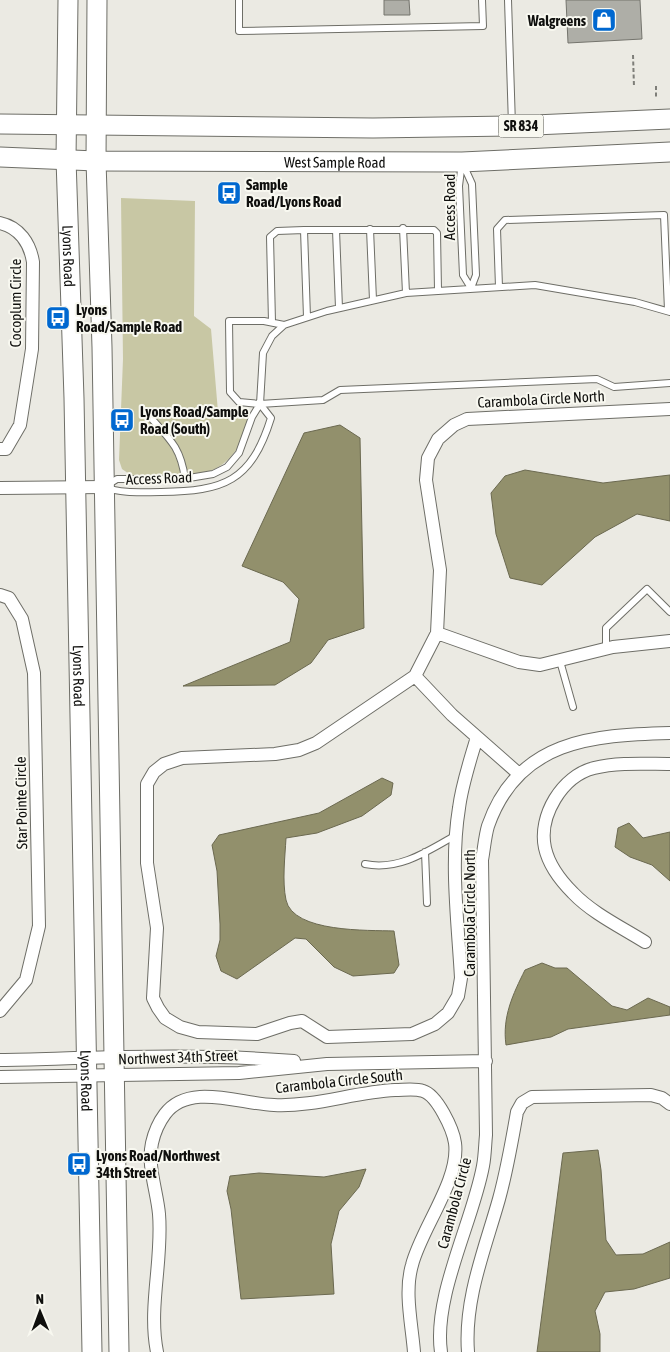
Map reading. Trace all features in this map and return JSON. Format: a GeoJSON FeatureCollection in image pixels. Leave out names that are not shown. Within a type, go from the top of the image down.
{"type":"FeatureCollection","features":[{"type":"Feature","properties":{"kind":"main road","name":"Lyons Road"},"geometry":{"type":"LineString","coordinates":[[68,0],[66,159],[76,488],[92,1352]]}},
{"type":"Feature","properties":{"kind":"main road","name":"Lyons Road"},"geometry":{"type":"LineString","coordinates":[[97,0],[96,161],[104,487],[118,1352]]}},
{"type":"Feature","properties":{"kind":"main road","name":"SR 834"},"geometry":{"type":"LineString","coordinates":[[0,124],[96,126],[512,126],[670,119]]}},
{"type":"Feature","properties":{"kind":"main road","name":"West Sample Road"},"geometry":{"type":"LineString","coordinates":[[0,157],[96,161],[462,162],[670,152]]}},
{"type":"Feature","properties":{"kind":"street","name":"Cocoplum Circle"},"geometry":{"type":"LineString","coordinates":[[0,223],[20,233],[32,250],[33,262],[32,349],[20,425],[6,449],[0,449]]}},
{"type":"Feature","properties":{"kind":"street","name":"Carambola Circle North"},"geometry":{"type":"LineString","coordinates":[[415,676],[437,633],[440,570],[426,480],[428,458],[438,439],[454,425],[467,419],[670,409]]}},
{"type":"Feature","properties":{"kind":"street"},"geometry":{"type":"LineString","coordinates":[[0,488],[104,487]]}},
{"type":"Feature","properties":{"kind":"street","name":"Star Pointe Circle"},"geometry":{"type":"LineString","coordinates":[[0,595],[9,598],[22,619],[34,673],[39,926],[26,980],[0,1012]]}},
{"type":"Feature","properties":{"kind":"street"},"geometry":{"type":"LineString","coordinates":[[437,633],[519,662],[540,665],[606,649],[670,641]]}},
{"type":"Feature","properties":{"kind":"street"},"geometry":{"type":"LineString","coordinates":[[477,737],[464,780],[456,835],[460,978],[458,996],[448,1012],[435,1024],[412,1034],[327,1036],[302,1022],[290,1023],[257,1034],[198,1032],[180,1027],[165,1018],[153,998],[157,928],[147,863],[148,784],[154,772],[164,764],[182,758],[276,754],[299,750],[316,743],[415,676],[452,716],[477,737],[519,774]]}},
{"type":"Feature","properties":{"kind":"street","name":"Carambola Circle North"},"geometry":{"type":"LineString","coordinates":[[486,1061],[482,860],[488,827],[499,802],[519,774],[555,749],[586,739],[624,734],[670,733]]}},
{"type":"Feature","properties":{"kind":"street"},"geometry":{"type":"LineString","coordinates":[[645,942],[590,907],[574,894],[560,878],[550,863],[545,847],[545,826],[550,807],[559,791],[575,778],[594,768],[670,764]]}},
{"type":"Feature","properties":{"kind":"street","name":"Northwest 34th Street"},"geometry":{"type":"LineString","coordinates":[[0,1077],[88,1067],[113,1056],[242,1056],[327,1064]]}},
{"type":"Feature","properties":{"kind":"street","name":"Northwest 34th Street"},"geometry":{"type":"LineString","coordinates":[[0,1060],[88,1067],[113,1076],[239,1072],[327,1064],[486,1061]]}},
{"type":"Feature","properties":{"kind":"street","name":"Carambola Circle"},"geometry":{"type":"LineString","coordinates":[[441,1352],[442,1322],[448,1287],[483,1166],[487,1098],[486,1061]]}},
{"type":"Feature","properties":{"kind":"street","name":"Carambola Circle South"},"geometry":{"type":"LineString","coordinates":[[157,1352],[154,1333],[159,1250],[159,1214],[151,1165],[152,1144],[165,1114],[176,1104],[189,1098],[208,1097],[274,1105],[314,1103],[359,1094],[409,1090],[423,1091],[434,1098],[445,1116],[455,1143],[453,1166],[440,1202],[420,1240],[411,1267],[410,1300],[414,1352]]}},
{"type":"Feature","properties":{"kind":"street"},"geometry":{"type":"LineString","coordinates":[[468,1352],[469,1305],[500,1197],[517,1112],[522,1103],[532,1097],[651,1095],[662,1098],[670,1104]]}},
{"type":"Feature","properties":{"kind":"lane"},"geometry":{"type":"LineString","coordinates":[[239,0],[239,31],[483,26],[482,0]]}},
{"type":"Feature","properties":{"kind":"lane"},"geometry":{"type":"LineString","coordinates":[[508,0],[512,126]]}},
{"type":"Feature","properties":{"kind":"lane","name":"Access Road"},"geometry":{"type":"LineString","coordinates":[[462,162],[472,184],[476,276],[471,288]]}},
{"type":"Feature","properties":{"kind":"lane","name":"Access Road"},"geometry":{"type":"LineString","coordinates":[[462,162],[459,186],[462,275],[471,288]]}},
{"type":"Feature","properties":{"kind":"lane"},"geometry":{"type":"LineString","coordinates":[[499,287],[496,229],[505,220],[667,214],[669,311],[534,285],[406,293],[339,308],[284,325],[272,322],[229,321],[230,392],[239,402],[260,404],[323,400],[340,390],[597,379],[614,387],[670,383]]}},
{"type":"Feature","properties":{"kind":"lane"},"geometry":{"type":"LineString","coordinates":[[403,228],[406,293]]}},
{"type":"Feature","properties":{"kind":"lane"},"geometry":{"type":"LineString","coordinates":[[272,322],[270,237],[277,231],[430,228],[437,233],[438,290]]}},
{"type":"Feature","properties":{"kind":"lane"},"geometry":{"type":"LineString","coordinates":[[370,229],[373,300]]}},
{"type":"Feature","properties":{"kind":"lane"},"geometry":{"type":"LineString","coordinates":[[304,230],[307,317]]}},
{"type":"Feature","properties":{"kind":"lane"},"geometry":{"type":"LineString","coordinates":[[336,230],[339,308]]}},
{"type":"Feature","properties":{"kind":"lane","name":"Access Road"},"geometry":{"type":"LineString","coordinates":[[104,487],[117,480],[185,479],[213,474],[227,467],[239,452],[252,417],[260,404],[263,353],[272,336],[284,325]]}},
{"type":"Feature","properties":{"kind":"lane","name":"Access Road"},"geometry":{"type":"LineString","coordinates":[[104,487],[119,492],[187,491],[217,487],[234,480],[252,460],[264,441],[271,418],[260,404]]}},
{"type":"Feature","properties":{"kind":"lane"},"geometry":{"type":"LineString","coordinates":[[151,418],[176,445],[183,464],[185,479]]}},
{"type":"Feature","properties":{"kind":"lane"},"geometry":{"type":"LineString","coordinates":[[606,649],[606,628],[647,588],[670,612]]}},
{"type":"Feature","properties":{"kind":"lane"},"geometry":{"type":"LineString","coordinates":[[560,661],[574,707]]}},
{"type":"Feature","properties":{"kind":"lane"},"geometry":{"type":"LineString","coordinates":[[365,864],[381,868],[396,865],[456,835]]}},
{"type":"Feature","properties":{"kind":"lane"},"geometry":{"type":"LineString","coordinates":[[425,852],[427,902]]}},
{"type":"Feature","properties":{"kind":"path"},"geometry":{"type":"LineString","coordinates":[[633,55],[634,87]]}},
{"type":"Feature","properties":{"kind":"path"},"geometry":{"type":"LineString","coordinates":[[656,86],[656,98]]}},
{"type":"Feature","properties":{"kind":"green space"},"geometry":{"type":"Polygon","coordinates":[[[121,198],[195,201],[194,316],[211,329],[218,412],[227,410],[248,416],[244,434],[236,450],[223,464],[207,472],[180,476],[132,476],[122,469],[119,460],[123,359],[121,198]]]}},
{"type":"Feature","properties":{"kind":"shaded area"},"geometry":{"type":"Polygon","coordinates":[[[340,425],[360,438],[364,628],[328,640],[311,663],[275,685],[183,686],[290,642],[299,599],[283,582],[242,566],[304,433],[340,425]]]}},
{"type":"Feature","properties":{"kind":"shaded area"},"geometry":{"type":"Polygon","coordinates":[[[525,470],[603,483],[670,475],[670,521],[637,514],[595,537],[542,585],[510,578],[496,534],[491,493],[505,476],[525,470]]]}},
{"type":"Feature","properties":{"kind":"shaded area"},"geometry":{"type":"Polygon","coordinates":[[[382,778],[393,783],[391,795],[362,816],[317,833],[286,838],[284,885],[286,900],[292,911],[302,919],[333,928],[394,931],[399,965],[394,973],[353,976],[334,967],[306,939],[295,938],[237,979],[221,971],[216,956],[220,940],[220,924],[217,871],[212,845],[219,835],[319,813],[382,778]]]}},
{"type":"Feature","properties":{"kind":"shaded area"},"geometry":{"type":"Polygon","coordinates":[[[629,823],[643,838],[670,832],[670,881],[652,865],[630,857],[615,847],[618,828],[629,823]]]}},
{"type":"Feature","properties":{"kind":"shaded area"},"geometry":{"type":"Polygon","coordinates":[[[542,963],[555,968],[567,968],[612,1006],[627,1010],[648,998],[670,1007],[670,1015],[568,1029],[551,1037],[506,1045],[507,1015],[516,988],[525,970],[542,963]]]}},
{"type":"Feature","properties":{"kind":"shaded area"},"geometry":{"type":"Polygon","coordinates":[[[598,1150],[606,1240],[616,1255],[643,1254],[670,1242],[670,1278],[634,1289],[605,1292],[595,1311],[600,1334],[600,1352],[537,1352],[563,1153],[598,1150]]]}},
{"type":"Feature","properties":{"kind":"shaded area"},"geometry":{"type":"Polygon","coordinates":[[[366,1169],[359,1187],[339,1211],[331,1244],[334,1294],[241,1299],[231,1209],[227,1191],[230,1176],[259,1173],[324,1177],[366,1169]]]}},
{"type":"Feature","properties":{"kind":"building"},"geometry":{"type":"Polygon","coordinates":[[[384,0],[409,0],[410,15],[384,15],[384,0]]]}},
{"type":"Feature","properties":{"kind":"building","name":"Walgreens"},"geometry":{"type":"Polygon","coordinates":[[[566,0],[640,0],[642,39],[568,43],[566,0]]]}},
{"type":"Feature","properties":{"kind":"place","name":"Walgreens"},"geometry":{"type":"Point","coordinates":[604,20]}},
{"type":"Feature","properties":{"kind":"place","name":"Sample Road/Lyons Road"},"geometry":{"type":"Point","coordinates":[229,193]}},
{"type":"Feature","properties":{"kind":"place","name":"Lyons Road/Sample Road"},"geometry":{"type":"Point","coordinates":[58,318]}},
{"type":"Feature","properties":{"kind":"place","name":"Lyons Road/Sample Road (South)"},"geometry":{"type":"Point","coordinates":[122,420]}},
{"type":"Feature","properties":{"kind":"place","name":"Lyons Road/Northwest 34th Street"},"geometry":{"type":"Point","coordinates":[79,1164]}}]}
